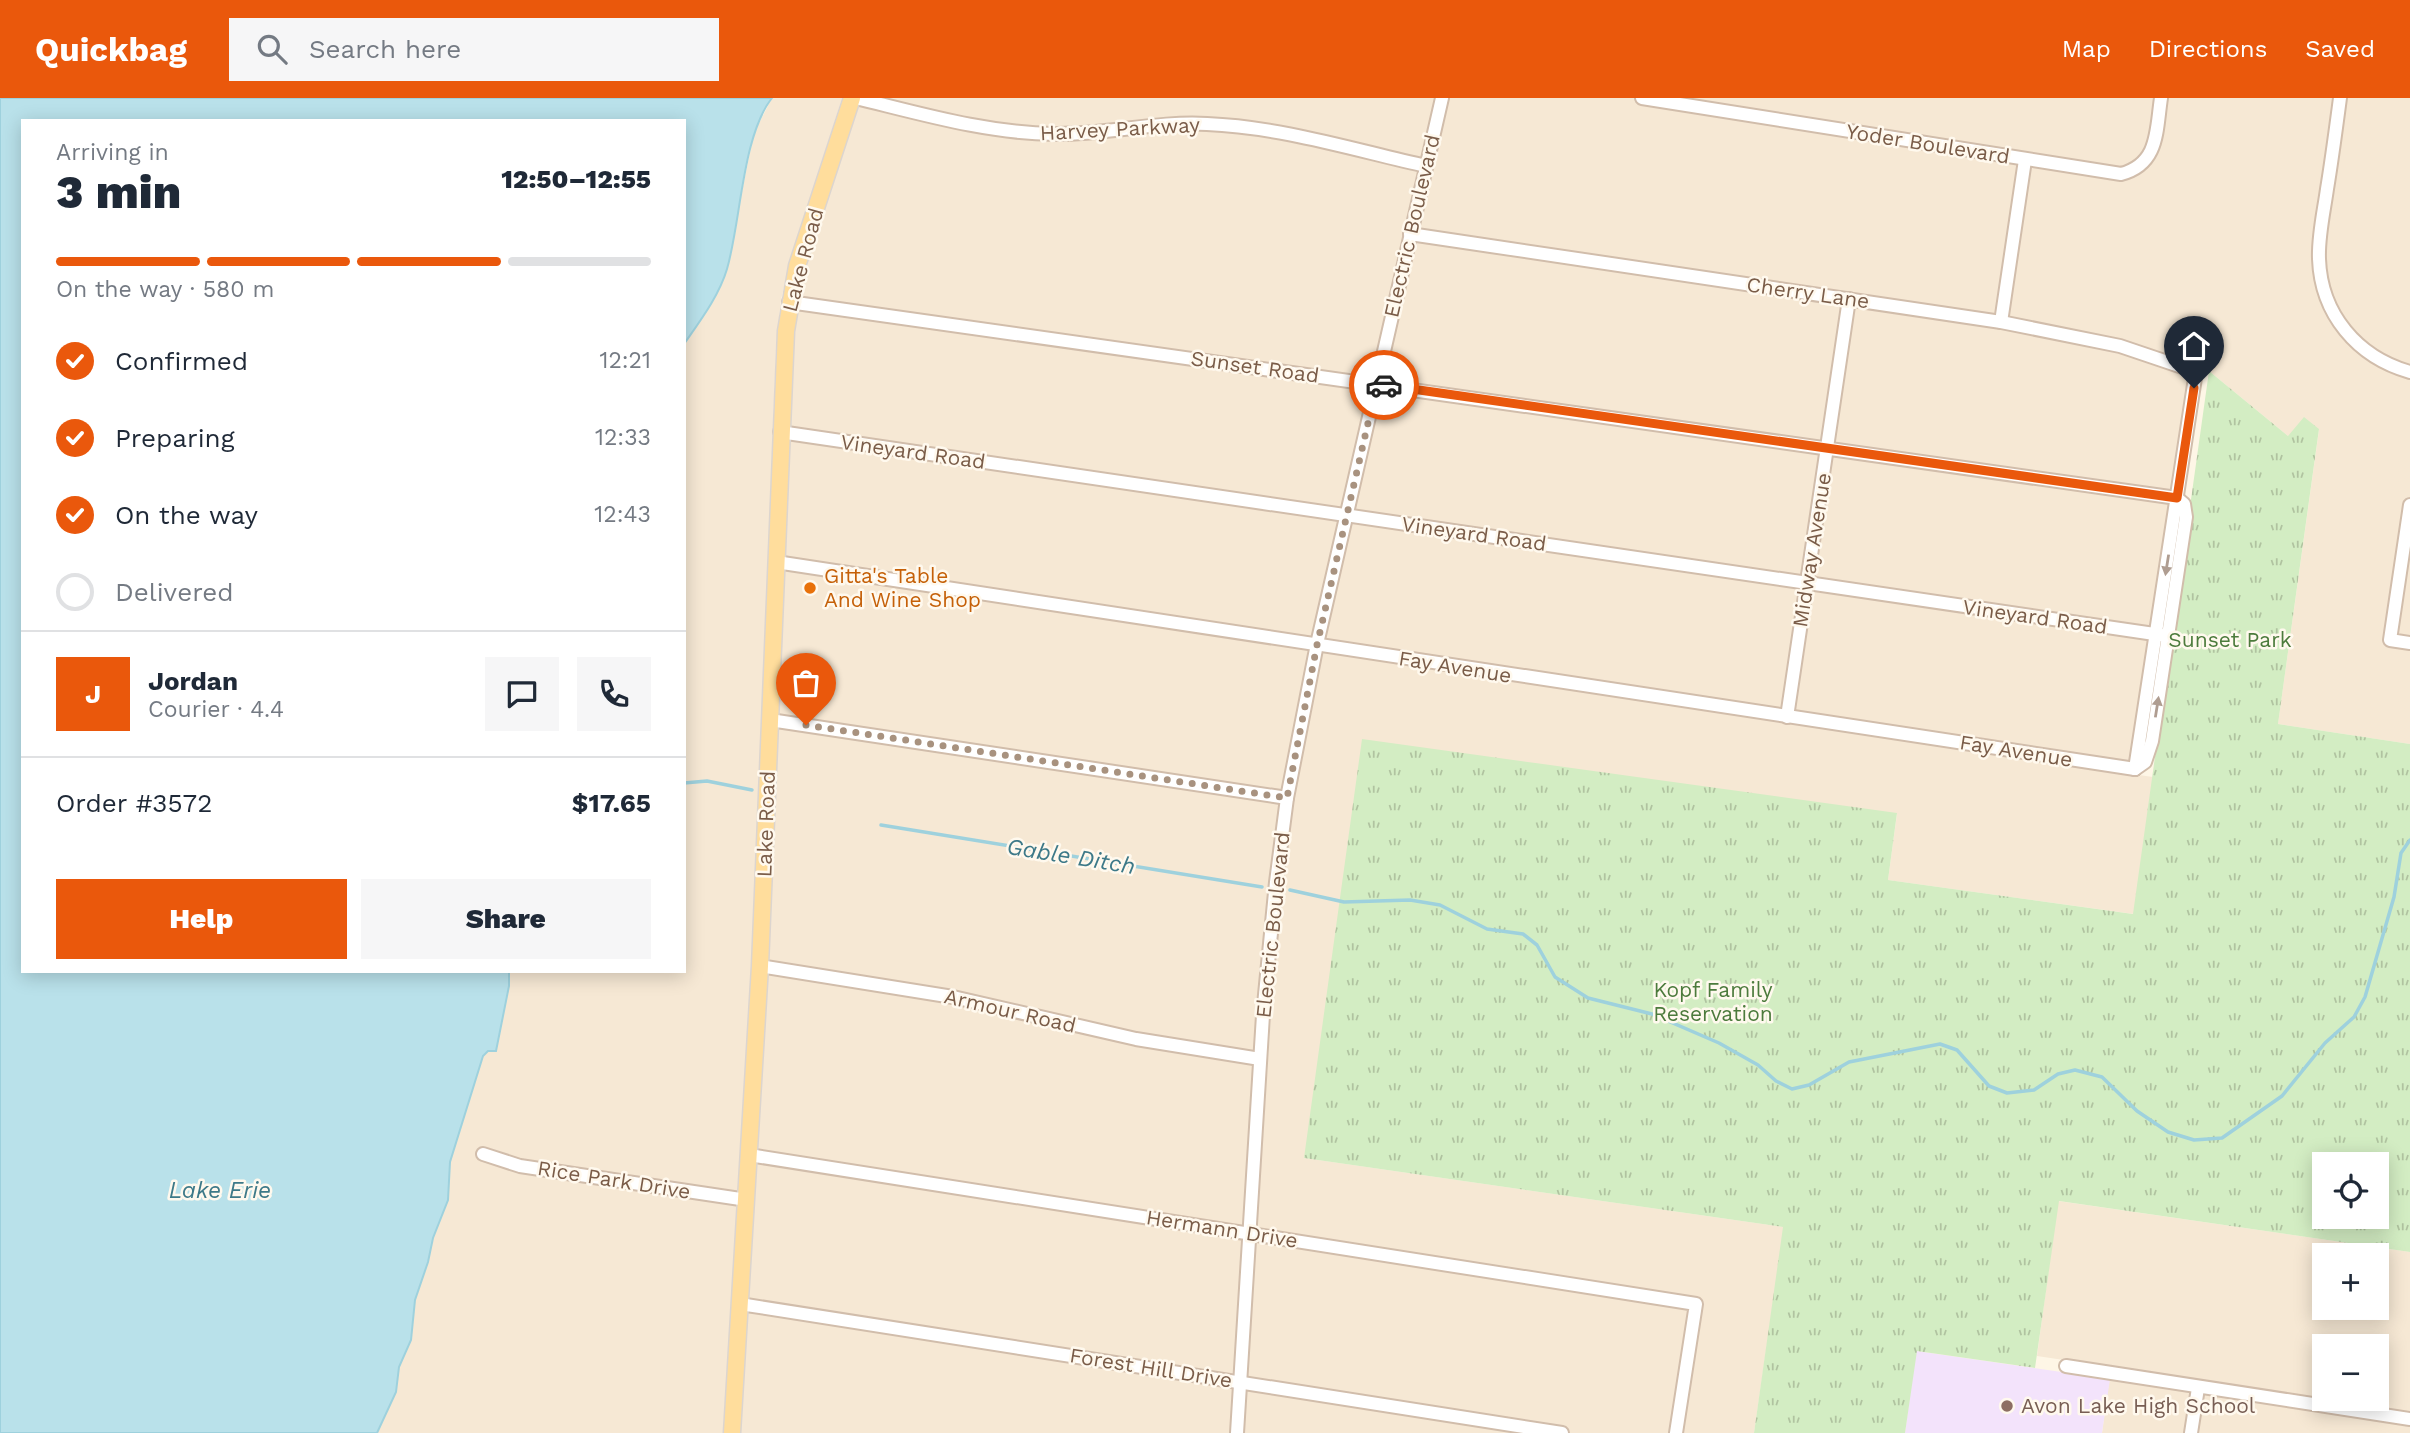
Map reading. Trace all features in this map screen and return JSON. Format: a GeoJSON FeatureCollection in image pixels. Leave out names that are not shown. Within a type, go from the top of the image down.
{"type":"FeatureCollection","features":[{"type":"Feature","properties":{"kind":"main road","name":"Lake Road"},"geometry":{"type":"LineString","coordinates":[[732,1433],[760,966],[783,361],[789,302],[797,266],[854,98]]}},
{"type":"Feature","properties":{"kind":"street","name":"Harvey Parkway"},"geometry":{"type":"LineString","coordinates":[[854,98],[954,122],[1023,133],[1092,132],[1169,123],[1243,127],[1426,166]]}},
{"type":"Feature","properties":{"kind":"street","name":"Electric Boulevard"},"geometry":{"type":"LineString","coordinates":[[1237,1433],[1260,1059],[1276,882],[1287,798],[1317,645],[1441,98]]}},
{"type":"Feature","properties":{"kind":"street","name":"Yoder Boulevard"},"geometry":{"type":"LineString","coordinates":[[1643,98],[2111,173],[2130,171],[2147,160],[2152,151],[2161,98]]}},
{"type":"Feature","properties":{"kind":"street"},"geometry":{"type":"LineString","coordinates":[[2340,98],[2319,250],[2321,281],[2337,319],[2357,344],[2382,361],[2410,372]]}},
{"type":"Feature","properties":{"kind":"street"},"geometry":{"type":"LineString","coordinates":[[2001,322],[2025,160]]}},
{"type":"Feature","properties":{"kind":"street","name":"Cherry Lane"},"geometry":{"type":"LineString","coordinates":[[1410,234],[2001,322],[2120,346],[2191,370],[2196,378],[2177,498]]}},
{"type":"Feature","properties":{"kind":"street","name":"Midway Avenue"},"geometry":{"type":"LineString","coordinates":[[1787,717],[1849,299]]}},
{"type":"Feature","properties":{"kind":"street","name":"Sunset Road"},"geometry":{"type":"LineString","coordinates":[[789,302],[2177,498]]}},
{"type":"Feature","properties":{"kind":"street","name":"Vineyard Road"},"geometry":{"type":"LineString","coordinates":[[780,432],[2162,635]]}},
{"type":"Feature","properties":{"kind":"street"},"geometry":{"type":"LineString","coordinates":[[2162,635],[2186,517],[2184,504],[2177,498]]}},
{"type":"Feature","properties":{"kind":"street"},"geometry":{"type":"LineString","coordinates":[[2410,505],[2390,640],[2410,643]]}},
{"type":"Feature","properties":{"kind":"street","name":"Fay Avenue"},"geometry":{"type":"LineString","coordinates":[[776,562],[2135,769],[2145,762],[2152,741],[2162,635]]}},
{"type":"Feature","properties":{"kind":"street"},"geometry":{"type":"LineString","coordinates":[[770,720],[1287,798]]}},
{"type":"Feature","properties":{"kind":"street","name":"Armour Road"},"geometry":{"type":"LineString","coordinates":[[760,966],[953,997],[1136,1040],[1260,1059]]}},
{"type":"Feature","properties":{"kind":"street","name":"Rice Park Drive"},"geometry":{"type":"LineString","coordinates":[[483,1154],[520,1166],[747,1200]]}},
{"type":"Feature","properties":{"kind":"street","name":"Hermann Drive"},"geometry":{"type":"LineString","coordinates":[[749,1155],[1696,1304],[1676,1433]]}},
{"type":"Feature","properties":{"kind":"street","name":"Forest Hill Drive"},"geometry":{"type":"LineString","coordinates":[[740,1304],[1562,1433]]}},
{"type":"Feature","properties":{"kind":"street"},"geometry":{"type":"LineString","coordinates":[[2066,1366],[2410,1419]]}},
{"type":"Feature","properties":{"kind":"street"},"geometry":{"type":"LineString","coordinates":[[2191,1433],[2198,1388]]}},
{"type":"Feature","properties":{"kind":"shaded area"},"geometry":{"type":"Polygon","coordinates":[[[772,98],[842,98],[789,266],[781,300],[776,345],[755,918],[723,1433],[377,1433],[396,1392],[399,1367],[411,1340],[415,1300],[433,1238],[448,1200],[450,1162],[472,1089],[483,1056],[488,1051],[496,1051],[509,986],[509,973],[686,973],[686,341],[717,293],[726,270],[754,133],[772,98]]]}},
{"type":"Feature","properties":{"kind":"shaded area"},"geometry":{"type":"Polygon","coordinates":[[[860,98],[1436,98],[1316,625],[1284,779],[1271,878],[1248,1162],[1231,1433],[740,1433],[767,983],[793,332],[808,258],[860,98]]]}},
{"type":"Feature","properties":{"kind":"shaded area"},"geometry":{"type":"Polygon","coordinates":[[[1448,98],[2410,98],[2410,744],[2278,724],[2319,430],[2288,436],[2203,366],[2195,378],[2132,774],[2153,777],[2134,914],[1888,880],[1897,814],[1304,1158],[1784,1227],[1754,1433],[1243,1433],[1275,956],[1292,812],[1321,658],[1448,98]]]}},
{"type":"Feature","properties":{"kind":"shaded area"},"geometry":{"type":"Polygon","coordinates":[[[2058,1201],[2348,1243],[2312,1243],[2312,1320],[2389,1320],[2389,1249],[2410,1252],[2410,1433],[2102,1433],[2111,1367],[2037,1356],[2058,1201]]]}},
{"type":"Feature","properties":{"kind":"shaded area","name":"Avon Lake High School"},"geometry":{"type":"Polygon","coordinates":[[[1916,1351],[2110,1379],[2102,1433],[1905,1433],[1916,1351]]]}},
{"type":"Feature","properties":{"kind":"green space","name":"Kopf Family Reservation"},"geometry":{"type":"Polygon","coordinates":[[[2209,371],[2288,436],[2304,417],[2319,429],[2278,724],[2410,744],[2410,1252],[2389,1249],[2389,1243],[2348,1243],[2059,1201],[2035,1368],[1917,1351],[1905,1433],[1754,1433],[1783,1227],[1304,1158],[1362,739],[1897,813],[1888,880],[2133,914],[2209,371]]]}},
{"type":"Feature","properties":{"kind":"water","name":"Lake Erie"},"geometry":{"type":"Polygon","coordinates":[[[0,98],[772,98],[762,114],[748,156],[732,249],[724,279],[686,341],[686,119],[21,119],[21,973],[509,973],[509,986],[496,1051],[488,1051],[483,1056],[450,1162],[448,1200],[433,1238],[415,1300],[411,1340],[399,1367],[396,1392],[377,1433],[0,1433],[0,98]]]}},
{"type":"Feature","properties":{"kind":"waterway","name":"Gable Ditch"},"geometry":{"type":"LineString","coordinates":[[686,783],[707,781],[752,790]]}},
{"type":"Feature","properties":{"kind":"waterway","name":"Gable Ditch"},"geometry":{"type":"LineString","coordinates":[[881,825],[1262,887]]}},
{"type":"Feature","properties":{"kind":"waterway","name":"Gable Ditch"},"geometry":{"type":"LineString","coordinates":[[1290,890],[1344,902],[1410,900],[1440,905],[1487,929],[1523,934],[1537,945],[1555,977],[1588,998],[1652,1014],[1719,1043],[1758,1065],[1776,1081],[1792,1089],[1809,1085],[1849,1062],[1940,1044],[1957,1050],[1989,1086],[2007,1093],[2034,1090],[2058,1074],[2075,1070],[2102,1077],[2137,1111],[2168,1132],[2194,1140],[2222,1138],[2282,1096],[2325,1043],[2354,1017],[2365,997],[2394,897],[2401,853],[2410,840]]}},
{"type":"Feature","properties":{"kind":"way so far"},"geometry":{"type":"LineString","coordinates":[[806,725],[1287,798],[1317,645],[1377,384],[1384,385]]}},
{"type":"Feature","properties":{"kind":"place","name":"Gitta's Table And Wine Shop"},"geometry":{"type":"Point","coordinates":[810,588]}},
{"type":"Feature","properties":{"kind":"place","name":"Avon Lake High School"},"geometry":{"type":"Point","coordinates":[2007,1406]}},
{"type":"Feature","properties":{"kind":"route"},"geometry":{"type":"LineString","coordinates":[[1384,385],[2177,498],[2194,388]]}},
{"type":"Feature","properties":{"kind":"park label","name":"Sunset Park"},"geometry":{"type":"Point","coordinates":[2230,640]}}]}
